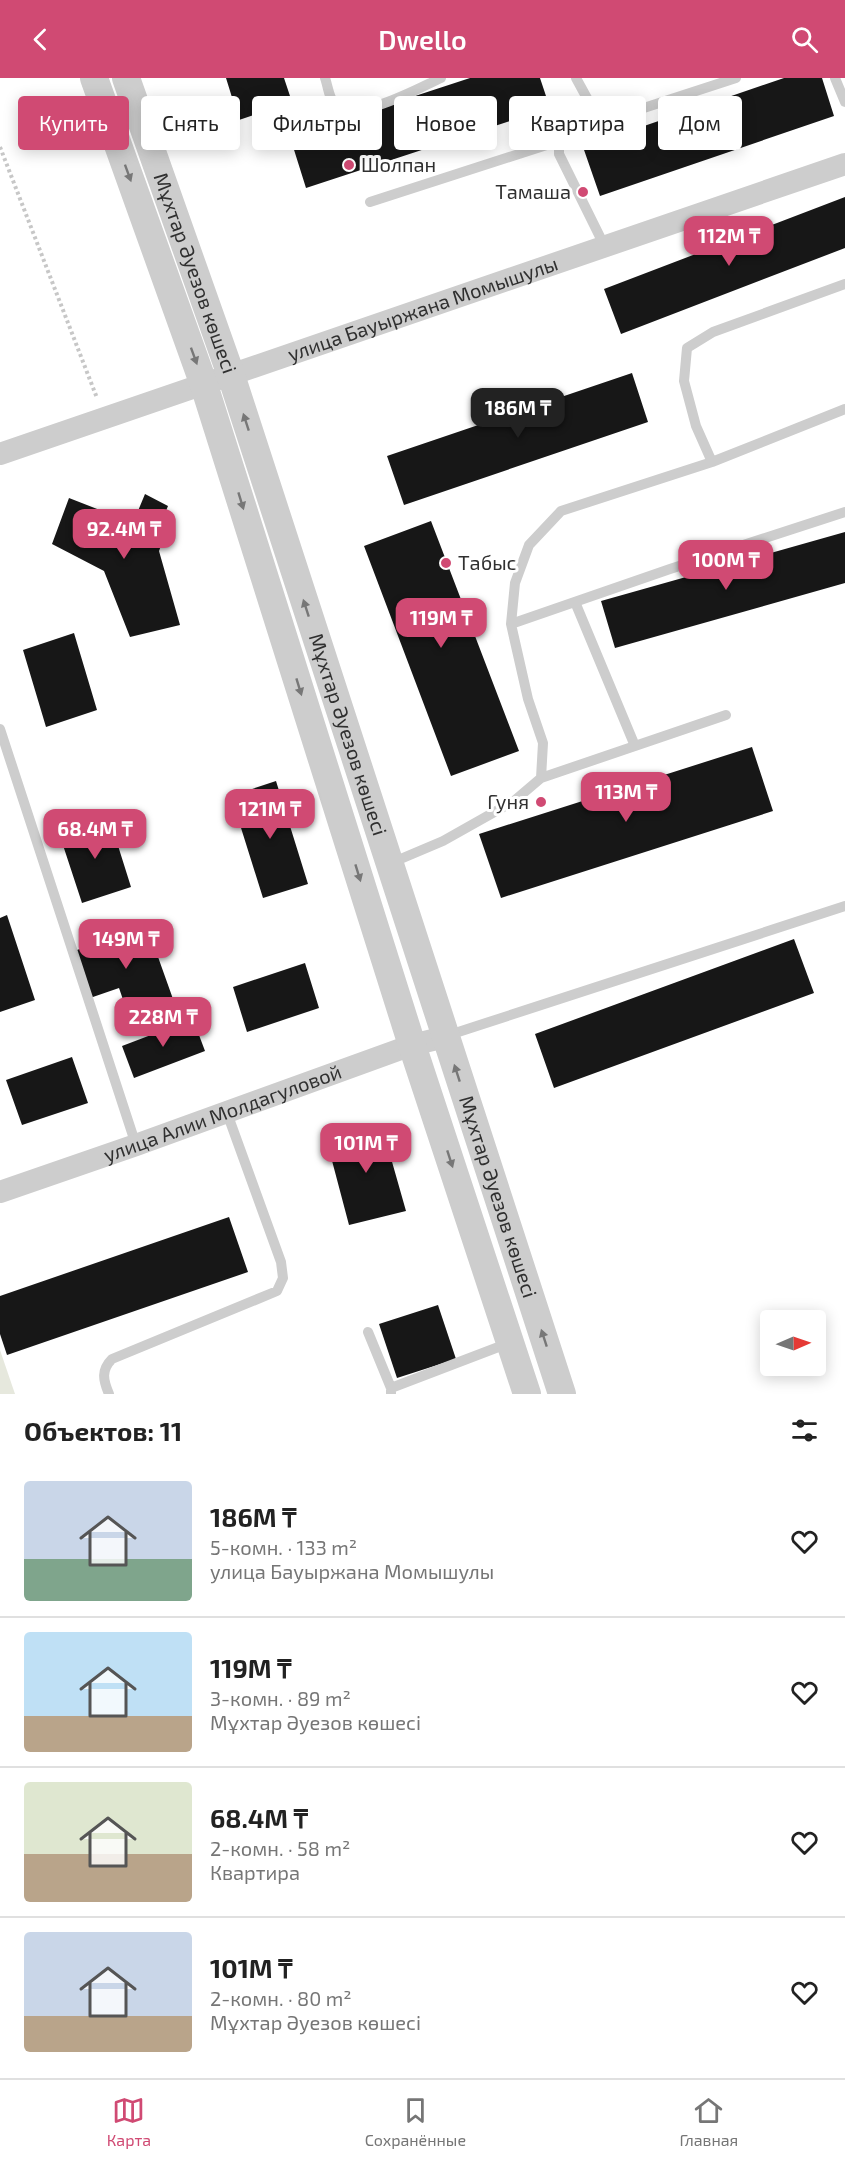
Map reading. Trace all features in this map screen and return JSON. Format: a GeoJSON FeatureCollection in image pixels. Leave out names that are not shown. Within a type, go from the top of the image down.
{"type":"FeatureCollection","features":[{"type":"Feature","properties":{"kind":"street","name":"Мұхтар Әуезов көшесі"},"geometry":{"type":"LineString","coordinates":[[94,78],[204,385],[412,1045],[527,1394]]}},
{"type":"Feature","properties":{"kind":"street","name":"Мұхтар Әуезов көшесі"},"geometry":{"type":"LineString","coordinates":[[126,78],[231,375],[562,1394]]}},
{"type":"Feature","properties":{"kind":"street","name":"улица Бауыржана Момышулы"},"geometry":{"type":"LineString","coordinates":[[0,454],[845,164]]}},
{"type":"Feature","properties":{"kind":"street","name":"улица Алии Молдагуловой"},"geometry":{"type":"LineString","coordinates":[[0,1192],[136,1146],[412,1045],[445,1036]]}},
{"type":"Feature","properties":{"kind":"lane"},"geometry":{"type":"LineString","coordinates":[[325,78],[333,102],[342,110],[358,111],[376,106],[441,78]]}},
{"type":"Feature","properties":{"kind":"lane"},"geometry":{"type":"LineString","coordinates":[[576,78],[586,96]]}},
{"type":"Feature","properties":{"kind":"lane"},"geometry":{"type":"LineString","coordinates":[[646,108],[736,78]]}},
{"type":"Feature","properties":{"kind":"lane"},"geometry":{"type":"LineString","coordinates":[[835,78],[845,102]]}},
{"type":"Feature","properties":{"kind":"lane"},"geometry":{"type":"LineString","coordinates":[[370,202],[531,150]]}},
{"type":"Feature","properties":{"kind":"lane"},"geometry":{"type":"LineString","coordinates":[[559,150],[605,247]]}},
{"type":"Feature","properties":{"kind":"lane"},"geometry":{"type":"LineString","coordinates":[[712,462],[696,426],[684,381],[687,348],[713,332],[845,284]]}},
{"type":"Feature","properties":{"kind":"lane"},"geometry":{"type":"LineString","coordinates":[[541,778],[543,743],[528,699],[511,624],[515,583],[529,546],[561,511],[712,462],[845,409]]}},
{"type":"Feature","properties":{"kind":"lane"},"geometry":{"type":"LineString","coordinates":[[511,624],[669,569],[845,512]]}},
{"type":"Feature","properties":{"kind":"lane"},"geometry":{"type":"LineString","coordinates":[[575,602],[635,746]]}},
{"type":"Feature","properties":{"kind":"lane"},"geometry":{"type":"LineString","coordinates":[[388,864],[443,841],[514,801],[541,778],[726,715]]}},
{"type":"Feature","properties":{"kind":"lane"},"geometry":{"type":"LineString","coordinates":[[0,729],[136,1146]]}},
{"type":"Feature","properties":{"kind":"lane"},"geometry":{"type":"LineString","coordinates":[[445,1036],[845,906]]}},
{"type":"Feature","properties":{"kind":"lane"},"geometry":{"type":"LineString","coordinates":[[109,1394],[104,1376],[105,1366],[112,1359],[277,1291],[284,1278],[281,1262],[226,1113]]}},
{"type":"Feature","properties":{"kind":"lane"},"geometry":{"type":"LineString","coordinates":[[368,1332],[391,1391],[510,1342]]}},
{"type":"Feature","properties":{"kind":"path"},"geometry":{"type":"LineString","coordinates":[[0,147],[105,419]]}},
{"type":"Feature","properties":{"kind":"shaded area"},"geometry":{"type":"Polygon","coordinates":[[[0,1350],[15,1394],[0,1394],[0,1350]]]}},
{"type":"Feature","properties":{"kind":"building"},"geometry":{"type":"Polygon","coordinates":[[[226,78],[284,78],[290,96],[252,96],[252,116],[240,120],[240,96],[232,96],[226,78]]]}},
{"type":"Feature","properties":{"kind":"building"},"geometry":{"type":"Polygon","coordinates":[[[470,78],[540,78],[546,96],[509,96],[509,121],[497,125],[497,96],[415,96],[470,78]]]}},
{"type":"Feature","properties":{"kind":"building"},"geometry":{"type":"Polygon","coordinates":[[[784,78],[822,78],[834,116],[742,147],[742,96],[732,96],[784,78]]]}},
{"type":"Feature","properties":{"kind":"building"},"geometry":{"type":"Polygon","coordinates":[[[394,103],[394,150],[422,150],[306,188],[294,150],[382,150],[382,107],[394,103]]]}},
{"type":"Feature","properties":{"kind":"building"},"geometry":{"type":"Polygon","coordinates":[[[658,121],[658,150],[735,150],[600,196],[584,150],[646,150],[646,125],[658,121]]]}},
{"type":"Feature","properties":{"kind":"building"},"geometry":{"type":"Polygon","coordinates":[[[845,197],[845,248],[621,334],[604,289],[845,197]]]}},
{"type":"Feature","properties":{"kind":"building"},"geometry":{"type":"Polygon","coordinates":[[[632,373],[648,422],[404,505],[387,456],[632,373]]]}},
{"type":"Feature","properties":{"kind":"building"},"geometry":{"type":"Polygon","coordinates":[[[145,494],[168,506],[158,530],[165,535],[159,551],[180,625],[130,637],[104,571],[52,544],[69,498],[133,523],[145,494]]]}},
{"type":"Feature","properties":{"kind":"building"},"geometry":{"type":"Polygon","coordinates":[[[431,521],[519,751],[451,776],[364,546],[431,521]]]}},
{"type":"Feature","properties":{"kind":"building"},"geometry":{"type":"Polygon","coordinates":[[[845,532],[845,583],[615,648],[601,601],[845,532]]]}},
{"type":"Feature","properties":{"kind":"building"},"geometry":{"type":"Polygon","coordinates":[[[74,633],[97,710],[46,727],[23,650],[74,633]]]}},
{"type":"Feature","properties":{"kind":"building"},"geometry":{"type":"Polygon","coordinates":[[[752,747],[773,811],[501,898],[479,834],[752,747]]]}},
{"type":"Feature","properties":{"kind":"building"},"geometry":{"type":"Polygon","coordinates":[[[276,781],[308,884],[263,898],[231,796],[276,781]]]}},
{"type":"Feature","properties":{"kind":"building"},"geometry":{"type":"Polygon","coordinates":[[[109,817],[131,887],[82,903],[59,833],[109,817]]]}},
{"type":"Feature","properties":{"kind":"building"},"geometry":{"type":"Polygon","coordinates":[[[7,915],[35,1000],[0,1012],[0,918],[7,915]]]}},
{"type":"Feature","properties":{"kind":"building"},"geometry":{"type":"Polygon","coordinates":[[[147,926],[173,999],[128,1014],[119,988],[90,998],[74,951],[147,926]]]}},
{"type":"Feature","properties":{"kind":"building"},"geometry":{"type":"Polygon","coordinates":[[[794,939],[814,993],[554,1088],[535,1034],[794,939]]]}},
{"type":"Feature","properties":{"kind":"building"},"geometry":{"type":"Polygon","coordinates":[[[305,963],[319,1008],[247,1032],[233,987],[305,963]]]}},
{"type":"Feature","properties":{"kind":"building"},"geometry":{"type":"Polygon","coordinates":[[[193,1019],[205,1051],[134,1078],[122,1046],[193,1019]]]}},
{"type":"Feature","properties":{"kind":"building"},"geometry":{"type":"Polygon","coordinates":[[[72,1057],[88,1103],[22,1125],[6,1080],[72,1057]]]}},
{"type":"Feature","properties":{"kind":"building"},"geometry":{"type":"Polygon","coordinates":[[[381,1123],[406,1211],[349,1225],[326,1138],[381,1123]]]}},
{"type":"Feature","properties":{"kind":"building"},"geometry":{"type":"Polygon","coordinates":[[[229,1217],[248,1272],[7,1355],[0,1334],[0,1296],[229,1217]]]}},
{"type":"Feature","properties":{"kind":"building"},"geometry":{"type":"Polygon","coordinates":[[[438,1305],[456,1359],[397,1378],[379,1324],[438,1305]]]}},
{"type":"Feature","properties":{"kind":"place","name":"Шолпан"},"geometry":{"type":"Point","coordinates":[349,165]}},
{"type":"Feature","properties":{"kind":"place","name":"Тамаша"},"geometry":{"type":"Point","coordinates":[583,192]}},
{"type":"Feature","properties":{"kind":"place","name":"Табыс"},"geometry":{"type":"Point","coordinates":[446,563]}},
{"type":"Feature","properties":{"kind":"place","name":"Гуня"},"geometry":{"type":"Point","coordinates":[541,802]}}]}
